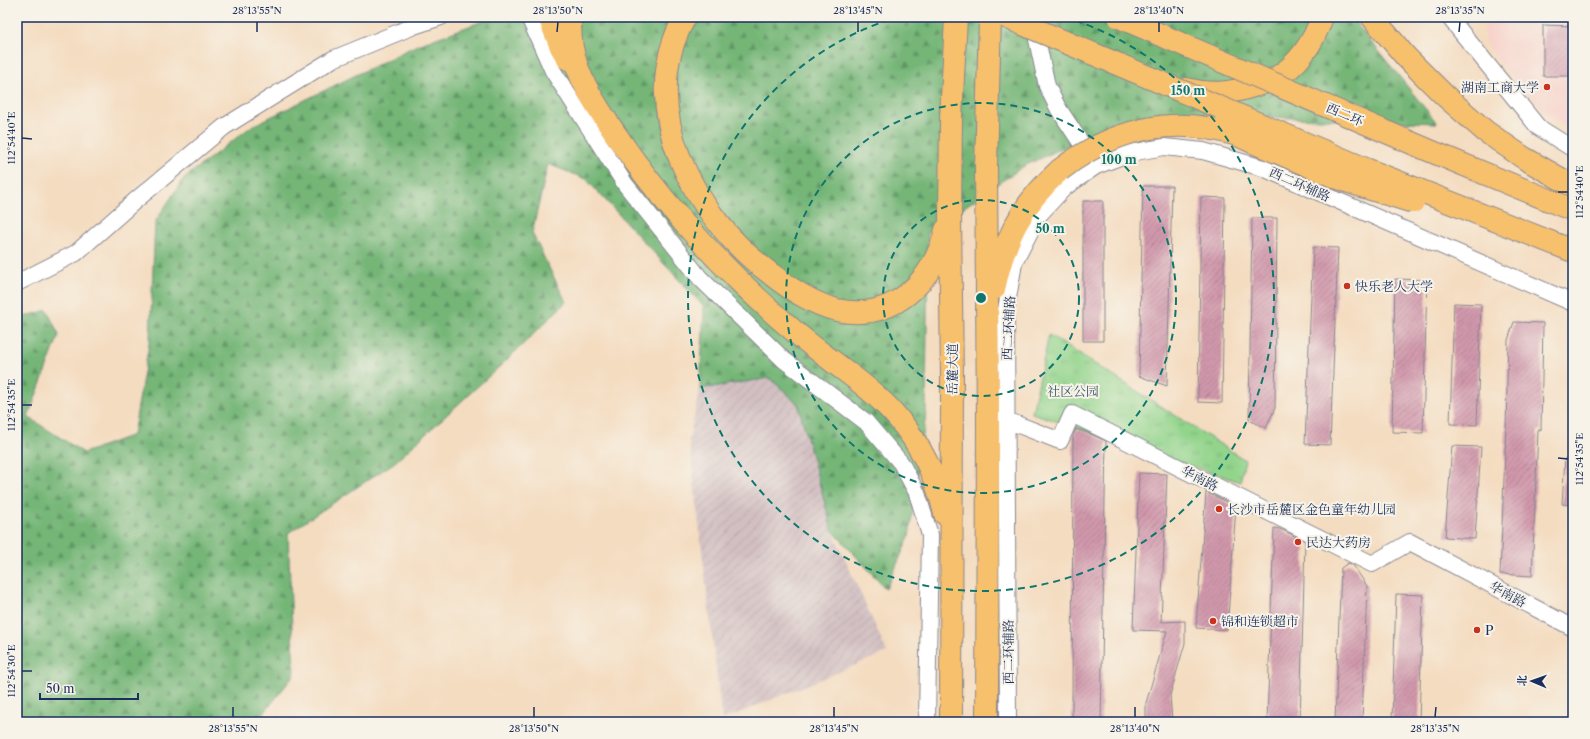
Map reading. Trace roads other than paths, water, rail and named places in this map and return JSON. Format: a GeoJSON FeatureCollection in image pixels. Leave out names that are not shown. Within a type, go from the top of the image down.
{"type":"FeatureCollection","features":[{"type":"Feature","properties":{"kind":"highway"},"geometry":{"type":"LineString","coordinates":[[685,17],[674,40],[668,60],[665,80],[668,118],[680,158],[689,179],[717,223],[736,244],[761,267],[786,286],[815,302],[836,310],[854,312],[871,311],[886,306],[903,298],[918,286],[929,270],[939,251],[950,216]]}},
{"type":"Feature","properties":{"kind":"highway","name":"岳麓大道"},"geometry":{"type":"LineString","coordinates":[[951,722],[952,379],[950,216],[951,118],[956,17]]}},
{"type":"Feature","properties":{"kind":"highway"},"geometry":{"type":"LineString","coordinates":[[987,722],[988,458],[986,167],[990,17]]}},
{"type":"Feature","properties":{"kind":"highway"},"geometry":{"type":"LineString","coordinates":[[1006,17],[1173,86],[1368,170],[1573,252]]}},
{"type":"Feature","properties":{"kind":"highway","name":"西二环"},"geometry":{"type":"LineString","coordinates":[[1119,17],[1421,147],[1573,210]]}},
{"type":"Feature","properties":{"kind":"highway"},"geometry":{"type":"LineString","coordinates":[[1173,86],[1198,92],[1220,94],[1236,92],[1276,78],[1293,64],[1307,48],[1317,31],[1322,17]]}},
{"type":"Feature","properties":{"kind":"highway"},"geometry":{"type":"LineString","coordinates":[[1372,17],[1406,56],[1444,95],[1485,131],[1524,158],[1573,186]]}},
{"type":"Feature","properties":{"kind":"highway"},"geometry":{"type":"LineString","coordinates":[[558,21],[561,47],[584,85],[628,153],[692,233],[773,314],[815,350],[882,402],[897,417],[916,442],[932,473],[943,505],[952,546]]}},
{"type":"Feature","properties":{"kind":"highway"},"geometry":{"type":"LineString","coordinates":[[986,332],[996,281],[1008,240],[1030,201],[1044,184],[1060,170],[1084,153],[1102,143],[1119,135],[1155,128],[1206,128],[1234,134],[1340,179],[1573,252]]}},
{"type":"Feature","properties":{"kind":"street"},"geometry":{"type":"LineString","coordinates":[[17,283],[76,253],[136,200],[224,127],[333,59],[414,26],[441,17]]}},
{"type":"Feature","properties":{"kind":"street"},"geometry":{"type":"LineString","coordinates":[[529,17],[553,71],[625,184],[700,278],[784,360],[866,422],[901,462],[917,493],[930,535],[927,722]]}},
{"type":"Feature","properties":{"kind":"street"},"geometry":{"type":"LineString","coordinates":[[1032,17],[1047,86],[1058,108],[1096,166]]}},
{"type":"Feature","properties":{"kind":"street"},"geometry":{"type":"LineString","coordinates":[[1449,17],[1538,127],[1573,149]]}},
{"type":"Feature","properties":{"kind":"street","name":"西二环辅路"},"geometry":{"type":"LineString","coordinates":[[1008,722],[1006,310],[1014,263],[1038,216],[1064,188],[1096,166],[1130,153],[1164,147],[1202,151],[1263,168],[1573,303]]}},
{"type":"Feature","properties":{"kind":"street","name":"华南路"},"geometry":{"type":"LineString","coordinates":[[1006,420],[1060,441],[1072,414],[1372,564],[1410,542],[1573,628]]}},
{"type":"Feature","properties":{"kind":"place","name":"湖南工商大学"},"geometry":{"type":"Point","coordinates":[1547,87]}},
{"type":"Feature","properties":{"kind":"place","name":"快乐老人大学"},"geometry":{"type":"Point","coordinates":[1347,286]}},
{"type":"Feature","properties":{"kind":"place","name":"长沙市岳麓区金色童年幼儿园"},"geometry":{"type":"Point","coordinates":[1219,509]}},
{"type":"Feature","properties":{"kind":"place","name":"民达大药房"},"geometry":{"type":"Point","coordinates":[1298,542]}},
{"type":"Feature","properties":{"kind":"place","name":"锦和连锁超市"},"geometry":{"type":"Point","coordinates":[1213,621]}},
{"type":"Feature","properties":{"kind":"place","name":"P"},"geometry":{"type":"Point","coordinates":[1477,630]}},
{"type":"Feature","properties":{"kind":"park label","name":"社区公园"},"geometry":{"type":"Point","coordinates":[1073,391]}}]}
